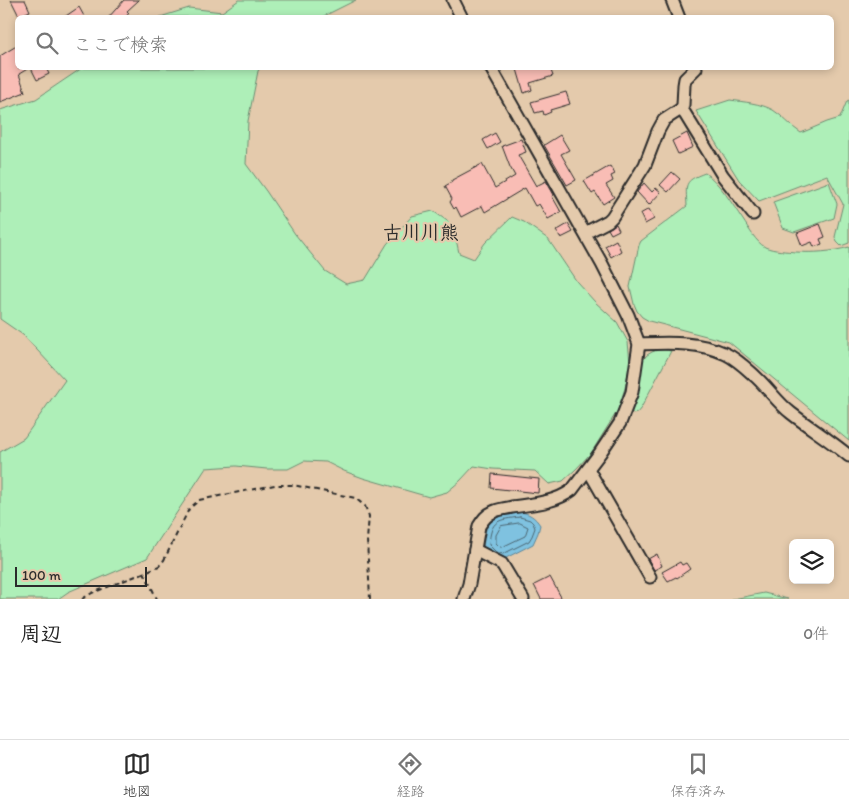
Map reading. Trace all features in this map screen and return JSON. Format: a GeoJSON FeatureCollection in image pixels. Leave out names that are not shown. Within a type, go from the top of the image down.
{"type":"FeatureCollection","features":[{"type":"Feature","properties":{"kind":"street"},"geometry":{"type":"LineString","coordinates":[[453,0],[460,15]]}},
{"type":"Feature","properties":{"kind":"street"},"geometry":{"type":"LineString","coordinates":[[672,0],[678,15]]}},
{"type":"Feature","properties":{"kind":"street"},"geometry":{"type":"LineString","coordinates":[[464,599],[469,584],[479,526],[484,519],[492,512],[501,509],[561,498],[572,490],[600,453],[620,423],[632,392],[639,344],[602,264],[492,70]]}},
{"type":"Feature","properties":{"kind":"street"},"geometry":{"type":"LineString","coordinates":[[585,233],[612,217],[645,165],[664,120],[683,105],[685,79],[694,70]]}},
{"type":"Feature","properties":{"kind":"street"},"geometry":{"type":"LineString","coordinates":[[680,109],[685,114],[723,176],[753,214]]}},
{"type":"Feature","properties":{"kind":"street"},"geometry":{"type":"LineString","coordinates":[[639,344],[695,344],[727,354],[757,378],[790,412],[849,456]]}},
{"type":"Feature","properties":{"kind":"street"},"geometry":{"type":"LineString","coordinates":[[588,469],[650,576]]}},
{"type":"Feature","properties":{"kind":"street"},"geometry":{"type":"LineString","coordinates":[[475,550],[502,564],[523,599]]}},
{"type":"Feature","properties":{"kind":"path"},"geometry":{"type":"LineString","coordinates":[[82,599],[92,593],[159,566],[164,560],[189,509],[199,500],[275,485],[293,486],[355,498],[365,506],[369,516],[367,540],[370,599]]}},
{"type":"Feature","properties":{"kind":"path"},"geometry":{"type":"LineString","coordinates":[[144,572],[157,599]]}},
{"type":"Feature","properties":{"kind":"green space"},"geometry":{"type":"Polygon","coordinates":[[[239,0],[356,0],[326,15],[166,15],[189,8],[222,12],[239,0]]]}},
{"type":"Feature","properties":{"kind":"green space"},"geometry":{"type":"Polygon","coordinates":[[[79,70],[259,70],[248,121],[246,164],[295,234],[325,271],[346,284],[365,280],[387,244],[412,216],[433,211],[453,225],[459,253],[474,259],[485,243],[512,217],[524,222],[548,239],[577,282],[617,322],[628,342],[630,363],[618,410],[591,453],[563,481],[549,484],[535,471],[474,466],[447,492],[429,497],[363,478],[326,462],[304,461],[288,469],[236,466],[206,468],[147,558],[68,592],[58,599],[0,599],[0,452],[24,438],[65,380],[23,335],[0,319],[0,110],[36,99],[79,70]]]}},
{"type":"Feature","properties":{"kind":"green space"},"geometry":{"type":"Polygon","coordinates":[[[730,100],[752,103],[777,112],[801,133],[840,118],[849,100],[849,243],[841,246],[835,237],[843,204],[827,175],[759,201],[739,180],[696,111],[730,100]]]}},
{"type":"Feature","properties":{"kind":"green space"},"geometry":{"type":"Polygon","coordinates":[[[705,173],[721,188],[753,235],[765,247],[780,251],[809,252],[849,247],[849,441],[729,342],[649,321],[637,311],[630,287],[639,245],[641,241],[687,206],[687,184],[693,178],[705,173]]]}},
{"type":"Feature","properties":{"kind":"green space"},"geometry":{"type":"Polygon","coordinates":[[[829,182],[837,204],[834,218],[794,232],[783,228],[773,202],[829,182]]]}},
{"type":"Feature","properties":{"kind":"green space"},"geometry":{"type":"Polygon","coordinates":[[[660,349],[671,351],[641,408],[637,413],[633,414],[631,408],[639,385],[642,361],[647,355],[660,349]]]}},
{"type":"Feature","properties":{"kind":"green space"},"geometry":{"type":"Polygon","coordinates":[[[764,593],[788,599],[733,599],[764,593]]]}},
{"type":"Feature","properties":{"kind":"water"},"geometry":{"type":"Polygon","coordinates":[[[520,512],[532,516],[540,525],[533,544],[502,560],[483,549],[486,530],[491,520],[502,515],[520,512]]]}},
{"type":"Feature","properties":{"kind":"building"},"geometry":{"type":"Polygon","coordinates":[[[11,0],[25,0],[30,11],[18,15],[11,0]]]}},
{"type":"Feature","properties":{"kind":"building"},"geometry":{"type":"Polygon","coordinates":[[[124,0],[139,0],[127,11],[129,13],[127,15],[111,15],[124,0]]]}},
{"type":"Feature","properties":{"kind":"building"},"geometry":{"type":"Polygon","coordinates":[[[79,7],[83,15],[67,15],[79,7]]]}},
{"type":"Feature","properties":{"kind":"building"},"geometry":{"type":"Polygon","coordinates":[[[15,47],[15,70],[26,70],[19,74],[25,92],[0,102],[0,56],[15,47]]]}},
{"type":"Feature","properties":{"kind":"building"},"geometry":{"type":"Polygon","coordinates":[[[32,70],[47,70],[49,74],[37,80],[32,70]]]}},
{"type":"Feature","properties":{"kind":"building"},"geometry":{"type":"Polygon","coordinates":[[[517,70],[551,70],[553,76],[530,83],[532,90],[524,93],[517,70]]]}},
{"type":"Feature","properties":{"kind":"building"},"geometry":{"type":"Polygon","coordinates":[[[566,92],[570,104],[550,110],[551,112],[544,115],[543,111],[535,113],[531,102],[566,92]]]}},
{"type":"Feature","properties":{"kind":"building"},"geometry":{"type":"Polygon","coordinates":[[[495,133],[500,142],[488,149],[483,140],[495,133]]]}},
{"type":"Feature","properties":{"kind":"building"},"geometry":{"type":"Polygon","coordinates":[[[687,133],[693,147],[678,154],[672,141],[687,133]]]}},
{"type":"Feature","properties":{"kind":"building"},"geometry":{"type":"Polygon","coordinates":[[[560,135],[569,150],[561,154],[576,180],[567,185],[544,145],[560,135]]]}},
{"type":"Feature","properties":{"kind":"building"},"geometry":{"type":"Polygon","coordinates":[[[521,139],[526,152],[518,155],[536,186],[546,181],[561,212],[548,219],[539,204],[535,206],[525,188],[485,212],[482,206],[461,217],[456,207],[454,209],[450,202],[452,199],[445,186],[452,182],[452,180],[482,164],[495,188],[515,176],[502,146],[521,139]]]}},
{"type":"Feature","properties":{"kind":"building"},"geometry":{"type":"Polygon","coordinates":[[[610,166],[615,174],[611,176],[613,181],[606,185],[614,197],[603,204],[595,192],[592,194],[584,181],[610,166]]]}},
{"type":"Feature","properties":{"kind":"building"},"geometry":{"type":"Polygon","coordinates":[[[672,172],[680,179],[668,192],[660,185],[672,172]]]}},
{"type":"Feature","properties":{"kind":"building"},"geometry":{"type":"Polygon","coordinates":[[[644,183],[652,192],[656,188],[661,192],[649,205],[637,192],[644,183]]]}},
{"type":"Feature","properties":{"kind":"building"},"geometry":{"type":"Polygon","coordinates":[[[649,209],[654,219],[645,224],[640,214],[649,209]]]}},
{"type":"Feature","properties":{"kind":"building"},"geometry":{"type":"Polygon","coordinates":[[[568,224],[573,232],[561,238],[556,231],[568,224]]]}},
{"type":"Feature","properties":{"kind":"building"},"geometry":{"type":"Polygon","coordinates":[[[616,224],[619,230],[611,234],[608,229],[616,224]]]}},
{"type":"Feature","properties":{"kind":"building"},"geometry":{"type":"Polygon","coordinates":[[[820,224],[825,237],[820,239],[822,244],[814,247],[812,242],[802,246],[797,233],[820,224]]]}},
{"type":"Feature","properties":{"kind":"building"},"geometry":{"type":"Polygon","coordinates":[[[616,240],[621,251],[611,257],[605,246],[616,240]]]}},
{"type":"Feature","properties":{"kind":"building"},"geometry":{"type":"Polygon","coordinates":[[[492,474],[539,479],[538,493],[491,488],[492,474]]]}},
{"type":"Feature","properties":{"kind":"building"},"geometry":{"type":"Polygon","coordinates":[[[657,554],[662,566],[654,570],[648,559],[657,554]]]}},
{"type":"Feature","properties":{"kind":"building"},"geometry":{"type":"Polygon","coordinates":[[[680,562],[682,565],[686,563],[690,569],[677,578],[668,581],[662,572],[680,562]]]}},
{"type":"Feature","properties":{"kind":"building"},"geometry":{"type":"Polygon","coordinates":[[[550,577],[562,599],[541,599],[534,585],[550,577]]]}},
{"type":"Feature","properties":{"kind":"district","name":"古川川熊"},"geometry":{"type":"Point","coordinates":[421,232]}}]}
